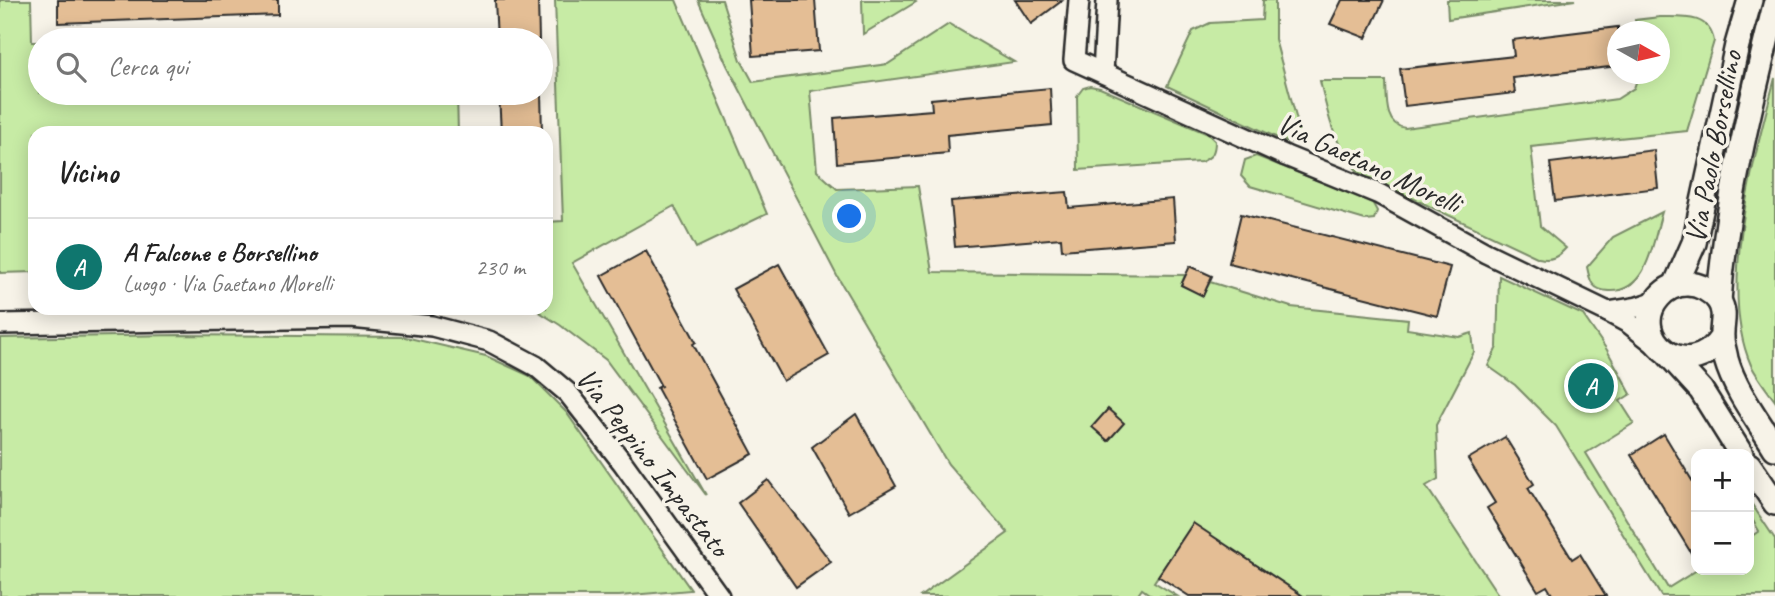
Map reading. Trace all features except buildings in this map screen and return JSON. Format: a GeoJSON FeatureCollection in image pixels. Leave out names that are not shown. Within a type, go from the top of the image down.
{"type":"FeatureCollection","features":[{"type":"Feature","properties":{"kind":"street","name":"Via Gaetano Morelli"},"geometry":{"type":"LineString","coordinates":[[1079,0],[1074,60],[1286,156],[1379,194],[1486,253],[1630,324],[1664,351]]}},
{"type":"Feature","properties":{"kind":"street"},"geometry":{"type":"LineString","coordinates":[[1103,73],[1107,0]]}},
{"type":"Feature","properties":{"kind":"street","name":"Via Paolo Borsellino"},"geometry":{"type":"LineString","coordinates":[[1675,286],[1694,243],[1737,45],[1750,0]]}},
{"type":"Feature","properties":{"kind":"street","name":"Via Paolo Borsellino"},"geometry":{"type":"LineString","coordinates":[[1719,301],[1722,253],[1731,200],[1769,58],[1775,5]]}},
{"type":"Feature","properties":{"kind":"street"},"geometry":{"type":"LineString","coordinates":[[1664,351],[1681,359],[1693,359],[1705,355],[1714,347],[1721,337],[1724,325],[1719,301],[1710,292],[1700,286],[1688,284],[1664,291],[1650,312],[1649,325],[1652,337],[1664,351],[1701,390],[1738,449]]}},
{"type":"Feature","properties":{"kind":"street"},"geometry":{"type":"LineString","coordinates":[[1608,312],[1638,307],[1656,300]]}},
{"type":"Feature","properties":{"kind":"street","name":"Via Peppino Impastato"},"geometry":{"type":"LineString","coordinates":[[0,324],[351,318],[432,326],[489,341],[536,366],[568,393],[623,463],[719,596]]}},
{"type":"Feature","properties":{"kind":"street"},"geometry":{"type":"LineString","coordinates":[[1721,337],[1735,382],[1775,448]]}},
{"type":"Feature","properties":{"kind":"street"},"geometry":{"type":"LineString","coordinates":[[1754,473],[1775,503]]}},
{"type":"Feature","properties":{"kind":"green space"},"geometry":{"type":"Polygon","coordinates":[[[0,0],[31,0],[32,28],[28,28],[28,105],[457,105],[458,126],[28,126],[28,272],[0,273],[0,0]]]}},
{"type":"Feature","properties":{"kind":"green space"},"geometry":{"type":"Polygon","coordinates":[[[555,0],[676,0],[767,214],[696,248],[674,206],[572,263],[706,495],[606,360],[544,315],[553,315],[553,222],[563,221],[555,0]]]}},
{"type":"Feature","properties":{"kind":"green space"},"geometry":{"type":"Polygon","coordinates":[[[698,0],[722,0],[741,60],[753,82],[888,64],[949,24],[1014,62],[810,91],[817,171],[837,189],[918,186],[932,272],[1185,275],[1181,285],[1203,295],[1210,282],[1291,307],[1408,319],[1407,329],[1459,337],[1472,333],[1474,352],[1436,425],[1438,479],[1426,486],[1499,596],[1303,596],[1193,524],[1154,582],[1177,596],[1152,596],[1142,589],[1137,596],[921,596],[1008,533],[948,464],[837,276],[727,65],[698,0]]]}},
{"type":"Feature","properties":{"kind":"green space"},"geometry":{"type":"Polygon","coordinates":[[[862,0],[913,0],[916,2],[863,34],[862,0]]]}},
{"type":"Feature","properties":{"kind":"green space"},"geometry":{"type":"Polygon","coordinates":[[[1263,0],[1275,0],[1275,39],[1303,143],[1284,141],[1167,86],[1193,31],[1210,23],[1262,20],[1263,0]]]}},
{"type":"Feature","properties":{"kind":"green space"},"geometry":{"type":"Polygon","coordinates":[[[1447,0],[1575,0],[1448,19],[1447,0]]]}},
{"type":"Feature","properties":{"kind":"green space"},"geometry":{"type":"Polygon","coordinates":[[[1686,17],[1701,22],[1711,32],[1714,41],[1687,131],[1531,147],[1540,226],[1566,248],[1551,259],[1539,258],[1359,173],[1343,151],[1329,119],[1320,81],[1386,81],[1390,116],[1398,126],[1405,128],[1617,99],[1634,88],[1635,84],[1670,84],[1670,21],[1635,20],[1686,17]]]}},
{"type":"Feature","properties":{"kind":"green space"},"geometry":{"type":"Polygon","coordinates":[[[1775,78],[1775,401],[1751,365],[1741,334],[1738,261],[1750,183],[1775,78]]]}},
{"type":"Feature","properties":{"kind":"green space"},"geometry":{"type":"Polygon","coordinates":[[[1090,86],[1208,134],[1215,141],[1212,154],[1201,162],[1078,170],[1077,96],[1083,88],[1090,86]]]}},
{"type":"Feature","properties":{"kind":"green space"},"geometry":{"type":"Polygon","coordinates":[[[1256,156],[1372,202],[1377,211],[1374,219],[1365,220],[1250,186],[1241,176],[1245,160],[1256,156]]]}},
{"type":"Feature","properties":{"kind":"green space"},"geometry":{"type":"Polygon","coordinates":[[[1662,212],[1652,250],[1641,275],[1622,289],[1609,291],[1595,287],[1587,267],[1613,237],[1662,212]]]}},
{"type":"Feature","properties":{"kind":"green space"},"geometry":{"type":"Polygon","coordinates":[[[1499,276],[1583,315],[1607,350],[1631,394],[1620,401],[1634,423],[1586,453],[1668,588],[1691,574],[1754,575],[1754,534],[1759,531],[1754,522],[1754,508],[1775,539],[1775,596],[1661,596],[1556,426],[1515,385],[1488,366],[1497,347],[1499,276]]]}},
{"type":"Feature","properties":{"kind":"green space"},"geometry":{"type":"Polygon","coordinates":[[[178,335],[405,337],[486,356],[530,376],[566,412],[691,590],[619,596],[0,596],[0,338],[178,335]]]}},
{"type":"Feature","properties":{"kind":"place","name":"A Falcone e Borsellino"},"geometry":{"type":"Point","coordinates":[1591,386]}}]}
